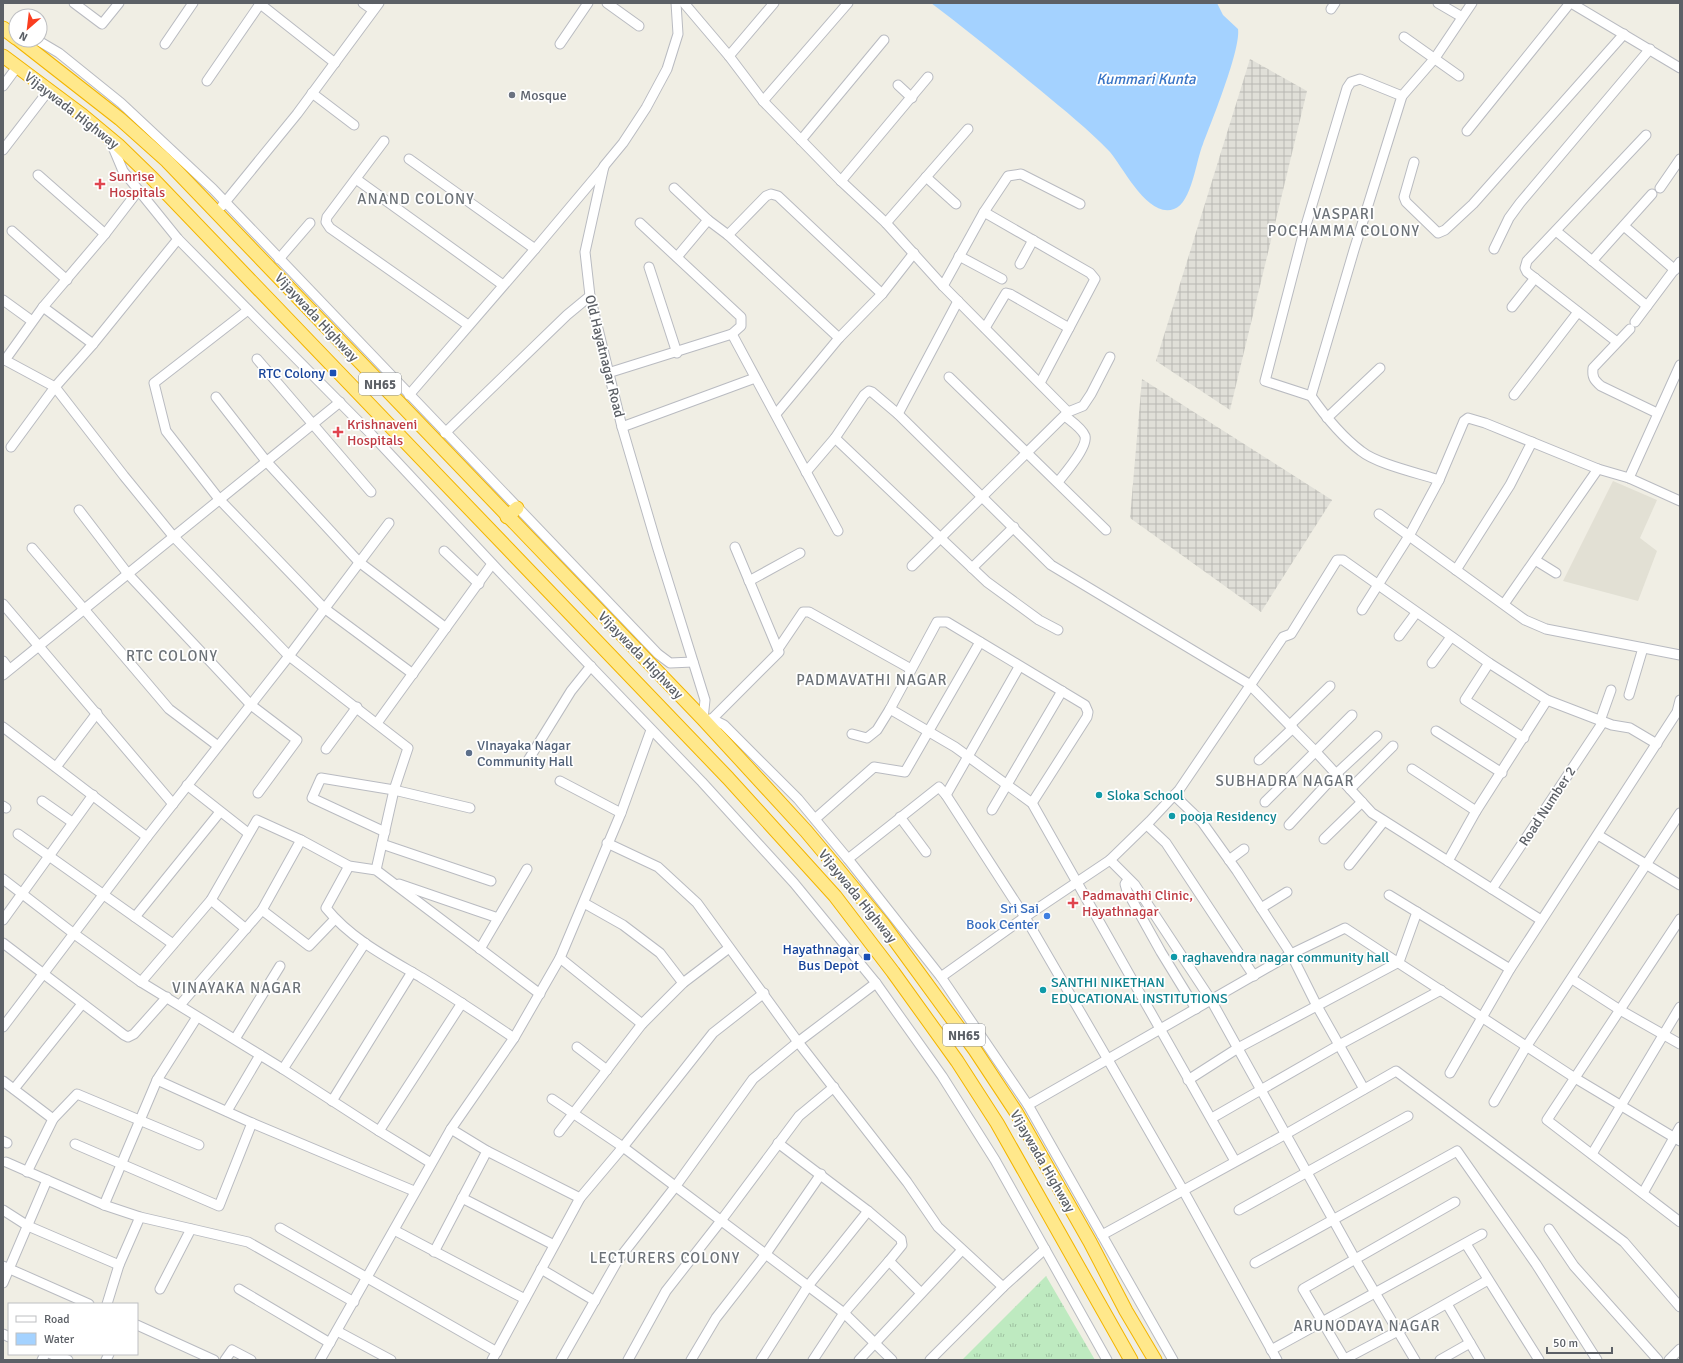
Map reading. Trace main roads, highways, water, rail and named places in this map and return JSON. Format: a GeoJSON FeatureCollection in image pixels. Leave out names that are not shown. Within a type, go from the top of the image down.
{"type":"FeatureCollection","features":[{"type":"Feature","properties":{"kind":"highway","name":"Vijaywada Highway"},"geometry":{"type":"LineString","coordinates":[[29,48],[120,119],[167,161],[507,517],[707,719],[806,831],[883,924],[975,1050],[1016,1112],[1090,1242],[1126,1311],[1155,1360]]}},
{"type":"Feature","properties":{"kind":"highway","name":"Vijaywada Highway"},"geometry":{"type":"LineString","coordinates":[[3,56],[110,138],[193,219],[264,296],[354,387],[728,778],[791,846],[844,909],[957,1060],[997,1122],[1131,1360]]}},
{"type":"Feature","properties":{"kind":"highway"},"geometry":{"type":"LineString","coordinates":[[33,79],[46,61]]}},
{"type":"Feature","properties":{"kind":"highway"},"geometry":{"type":"LineString","coordinates":[[507,517],[517,508]]}},
{"type":"Feature","properties":{"kind":"highway"},"geometry":{"type":"LineString","coordinates":[[1027,1175],[1045,1165]]}},
{"type":"Feature","properties":{"kind":"water","name":"Kummari Kunta"},"geometry":{"type":"Polygon","coordinates":[[[931,3],[1217,3],[1223,15],[1238,29],[1238,39],[1230,69],[1200,151],[1193,180],[1185,199],[1174,209],[1164,210],[1155,206],[1137,190],[1110,152],[1093,135],[1013,68],[931,3]]]}},
{"type":"Feature","properties":{"kind":"place","name":"Mosque"},"geometry":{"type":"Point","coordinates":[512,95]}},
{"type":"Feature","properties":{"kind":"place","name":"Sunrise Hospitals"},"geometry":{"type":"Point","coordinates":[100,184]}},
{"type":"Feature","properties":{"kind":"place","name":"RTC Colony"},"geometry":{"type":"Point","coordinates":[333,373]}},
{"type":"Feature","properties":{"kind":"place","name":"Krishnaveni Hospitals"},"geometry":{"type":"Point","coordinates":[338,432]}},
{"type":"Feature","properties":{"kind":"place","name":"VInayaka Nagar Community Hall"},"geometry":{"type":"Point","coordinates":[469,753]}},
{"type":"Feature","properties":{"kind":"place","name":"Sloka School"},"geometry":{"type":"Point","coordinates":[1099,795]}},
{"type":"Feature","properties":{"kind":"place","name":"pooja Residency"},"geometry":{"type":"Point","coordinates":[1172,816]}},
{"type":"Feature","properties":{"kind":"place","name":"Padmavathi Clinic, Hayathnagar"},"geometry":{"type":"Point","coordinates":[1073,903]}},
{"type":"Feature","properties":{"kind":"place","name":"Sri Sai Book Center"},"geometry":{"type":"Point","coordinates":[1047,916]}},
{"type":"Feature","properties":{"kind":"place","name":"Hayathnagar Bus Depot"},"geometry":{"type":"Point","coordinates":[867,957]}},
{"type":"Feature","properties":{"kind":"place","name":"raghavendra nagar community hall"},"geometry":{"type":"Point","coordinates":[1174,957]}},
{"type":"Feature","properties":{"kind":"place","name":"SANTHI NIKETHAN EDUCATIONAL INSTITUTIONS"},"geometry":{"type":"Point","coordinates":[1043,990]}},
{"type":"Feature","properties":{"kind":"district","name":"ANAND COLONY"},"geometry":{"type":"Point","coordinates":[416,199]}},
{"type":"Feature","properties":{"kind":"district","name":"VASPARI POCHAMMA COLONY"},"geometry":{"type":"Point","coordinates":[1344,222]}},
{"type":"Feature","properties":{"kind":"district","name":"RTC COLONY"},"geometry":{"type":"Point","coordinates":[172,656]}},
{"type":"Feature","properties":{"kind":"district","name":"PADMAVATHI NAGAR"},"geometry":{"type":"Point","coordinates":[872,680]}},
{"type":"Feature","properties":{"kind":"district","name":"SUBHADRA NAGAR"},"geometry":{"type":"Point","coordinates":[1285,781]}},
{"type":"Feature","properties":{"kind":"district","name":"VINAYAKA NAGAR"},"geometry":{"type":"Point","coordinates":[237,988]}},
{"type":"Feature","properties":{"kind":"district","name":"LECTURERS COLONY"},"geometry":{"type":"Point","coordinates":[665,1258]}},
{"type":"Feature","properties":{"kind":"district","name":"ARUNODAYA NAGAR"},"geometry":{"type":"Point","coordinates":[1367,1326]}}]}
